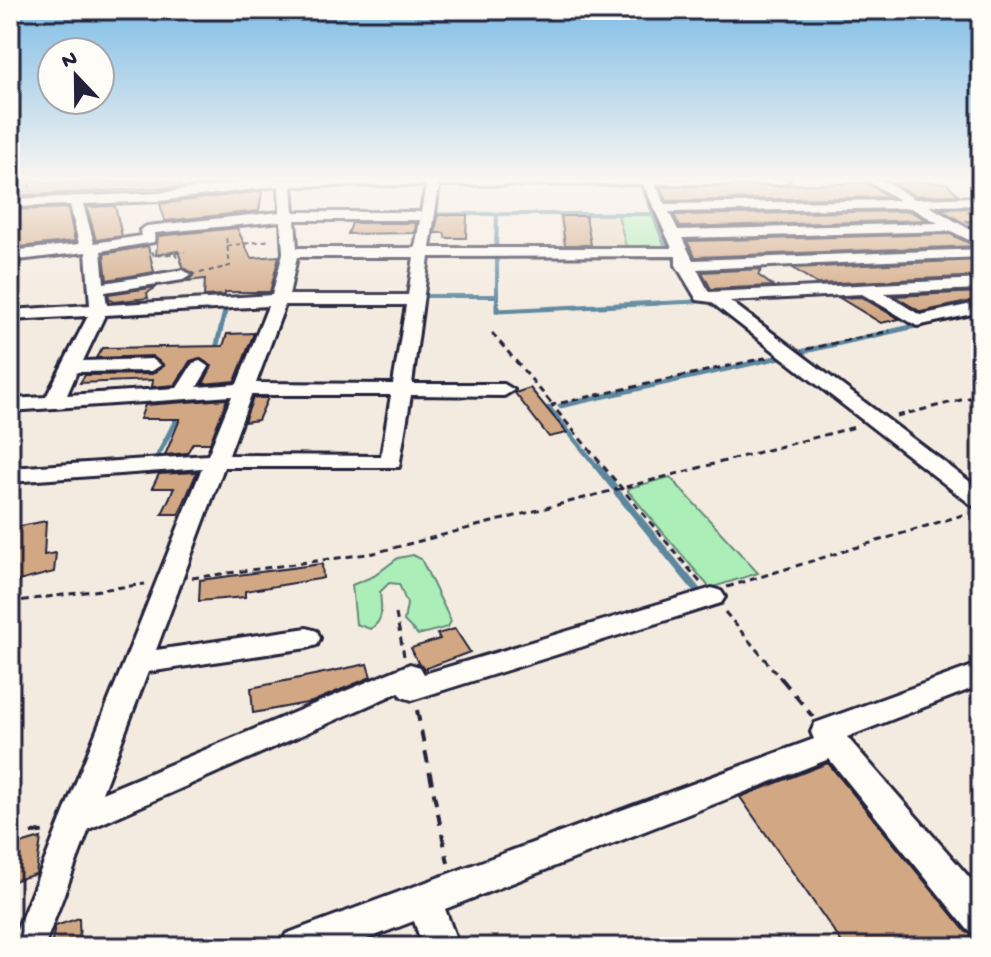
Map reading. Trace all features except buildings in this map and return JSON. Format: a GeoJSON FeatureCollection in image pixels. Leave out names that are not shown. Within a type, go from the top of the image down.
{"type":"FeatureCollection","features":[{"type":"Feature","properties":{"kind":"street"},"geometry":{"type":"LineString","coordinates":[[55,399],[99,310],[90,248],[79,225]]}},
{"type":"Feature","properties":{"kind":"street"},"geometry":{"type":"LineString","coordinates":[[10,256],[90,248],[132,225]]}},
{"type":"Feature","properties":{"kind":"street"},"geometry":{"type":"LineString","coordinates":[[26,947],[287,279],[287,225]]}},
{"type":"Feature","properties":{"kind":"street"},"geometry":{"type":"LineString","coordinates":[[10,475],[215,461],[391,462],[426,225]]}},
{"type":"Feature","properties":{"kind":"street"},"geometry":{"type":"LineString","coordinates":[[667,225],[703,297],[981,284]]}},
{"type":"Feature","properties":{"kind":"street"},"geometry":{"type":"LineString","coordinates":[[809,225],[859,290],[917,321],[981,307]]}},
{"type":"Feature","properties":{"kind":"street"},"geometry":{"type":"LineString","coordinates":[[671,234],[970,225]]}},
{"type":"Feature","properties":{"kind":"street"},"geometry":{"type":"LineString","coordinates":[[948,226],[981,242]]}},
{"type":"Feature","properties":{"kind":"street"},"geometry":{"type":"LineString","coordinates":[[289,246],[682,258],[833,259],[981,253]]}},
{"type":"Feature","properties":{"kind":"street"},"geometry":{"type":"LineString","coordinates":[[96,289],[183,275]]}},
{"type":"Feature","properties":{"kind":"street"},"geometry":{"type":"LineString","coordinates":[[954,285],[981,300]]}},
{"type":"Feature","properties":{"kind":"street"},"geometry":{"type":"LineString","coordinates":[[715,297],[981,501]]}},
{"type":"Feature","properties":{"kind":"street"},"geometry":{"type":"LineString","coordinates":[[10,315],[279,300],[415,300]]}},
{"type":"Feature","properties":{"kind":"street"},"geometry":{"type":"LineString","coordinates":[[71,367],[152,365]]}},
{"type":"Feature","properties":{"kind":"street"},"geometry":{"type":"LineString","coordinates":[[184,391],[200,367]]}},
{"type":"Feature","properties":{"kind":"street"},"geometry":{"type":"LineString","coordinates":[[10,405],[55,399],[245,389],[504,390]]}},
{"type":"Feature","properties":{"kind":"street"},"geometry":{"type":"LineString","coordinates":[[77,822],[411,682],[710,594]]}},
{"type":"Feature","properties":{"kind":"street"},"geometry":{"type":"LineString","coordinates":[[136,663],[307,638]]}},
{"type":"Feature","properties":{"kind":"street"},"geometry":{"type":"LineString","coordinates":[[826,732],[981,674]]}},
{"type":"Feature","properties":{"kind":"street"},"geometry":{"type":"LineString","coordinates":[[299,947],[835,744],[981,918]]}},
{"type":"Feature","properties":{"kind":"street"},"geometry":{"type":"LineString","coordinates":[[439,894],[441,947]]}},
{"type":"Feature","properties":{"kind":"path"},"geometry":{"type":"LineString","coordinates":[[141,225],[154,256],[185,252]]}},
{"type":"Feature","properties":{"kind":"path"},"geometry":{"type":"LineString","coordinates":[[183,275],[230,266],[222,225]]}},
{"type":"Feature","properties":{"kind":"path"},"geometry":{"type":"LineString","coordinates":[[227,246],[289,246]]}},
{"type":"Feature","properties":{"kind":"path"},"geometry":{"type":"LineString","coordinates":[[553,405],[890,331]]}},
{"type":"Feature","properties":{"kind":"path"},"geometry":{"type":"LineString","coordinates":[[492,333],[826,732]]}},
{"type":"Feature","properties":{"kind":"path"},"geometry":{"type":"LineString","coordinates":[[10,602],[374,553],[981,395]]}},
{"type":"Feature","properties":{"kind":"path"},"geometry":{"type":"LineString","coordinates":[[710,594],[981,509]]}},
{"type":"Feature","properties":{"kind":"path"},"geometry":{"type":"LineString","coordinates":[[396,614],[399,640],[411,682],[439,894]]}},
{"type":"Feature","properties":{"kind":"path"},"geometry":{"type":"LineString","coordinates":[[10,836],[77,822]]}},
{"type":"Feature","properties":{"kind":"shaded area"},"geometry":{"type":"Polygon","coordinates":[[[559,225],[620,225],[627,250],[562,250],[559,225]]]}},
{"type":"Feature","properties":{"kind":"green space"},"geometry":{"type":"Polygon","coordinates":[[[620,225],[656,225],[666,250],[627,250],[620,225]]]}},
{"type":"Feature","properties":{"kind":"green space"},"geometry":{"type":"Polygon","coordinates":[[[670,477],[758,573],[710,588],[628,491],[629,488],[670,477]]]}},
{"type":"Feature","properties":{"kind":"green space"},"geometry":{"type":"Polygon","coordinates":[[[413,555],[421,559],[451,621],[448,627],[418,635],[404,621],[407,604],[399,584],[389,583],[380,592],[381,613],[375,626],[370,629],[356,624],[352,585],[374,576],[398,558],[413,555]]]}},
{"type":"Feature","properties":{"kind":"waterway"},"geometry":{"type":"LineString","coordinates":[[496,250],[497,225]]}},
{"type":"Feature","properties":{"kind":"waterway"},"geometry":{"type":"LineString","coordinates":[[658,225],[668,248]]}},
{"type":"Feature","properties":{"kind":"waterway"},"geometry":{"type":"LineString","coordinates":[[497,255],[497,296]]}},
{"type":"Feature","properties":{"kind":"waterway"},"geometry":{"type":"LineString","coordinates":[[672,256],[694,295]]}},
{"type":"Feature","properties":{"kind":"waterway"},"geometry":{"type":"LineString","coordinates":[[423,296],[497,296]]}},
{"type":"Feature","properties":{"kind":"waterway"},"geometry":{"type":"LineString","coordinates":[[497,296],[497,311],[630,304]]}},
{"type":"Feature","properties":{"kind":"waterway"},"geometry":{"type":"LineString","coordinates":[[630,304],[709,301]]}},
{"type":"Feature","properties":{"kind":"waterway"},"geometry":{"type":"LineString","coordinates":[[630,304],[659,303]]}},
{"type":"Feature","properties":{"kind":"waterway"},"geometry":{"type":"LineString","coordinates":[[617,305],[630,304]]}},
{"type":"Feature","properties":{"kind":"waterway"},"geometry":{"type":"LineString","coordinates":[[215,353],[226,307]]}},
{"type":"Feature","properties":{"kind":"waterway"},"geometry":{"type":"LineString","coordinates":[[926,324],[962,316]]}},
{"type":"Feature","properties":{"kind":"waterway"},"geometry":{"type":"LineString","coordinates":[[796,353],[920,325]]}},
{"type":"Feature","properties":{"kind":"waterway"},"geometry":{"type":"LineString","coordinates":[[560,406],[785,356]]}},
{"type":"Feature","properties":{"kind":"waterway"},"geometry":{"type":"LineString","coordinates":[[200,380],[215,360]]}},
{"type":"Feature","properties":{"kind":"waterway"},"geometry":{"type":"LineString","coordinates":[[155,461],[188,397]]}},
{"type":"Feature","properties":{"kind":"waterway"},"geometry":{"type":"LineString","coordinates":[[549,408],[598,468]]}},
{"type":"Feature","properties":{"kind":"waterway"},"geometry":{"type":"LineString","coordinates":[[597,466],[614,487]]}},
{"type":"Feature","properties":{"kind":"waterway"},"geometry":{"type":"LineString","coordinates":[[617,492],[700,594],[694,595]]}}]}
